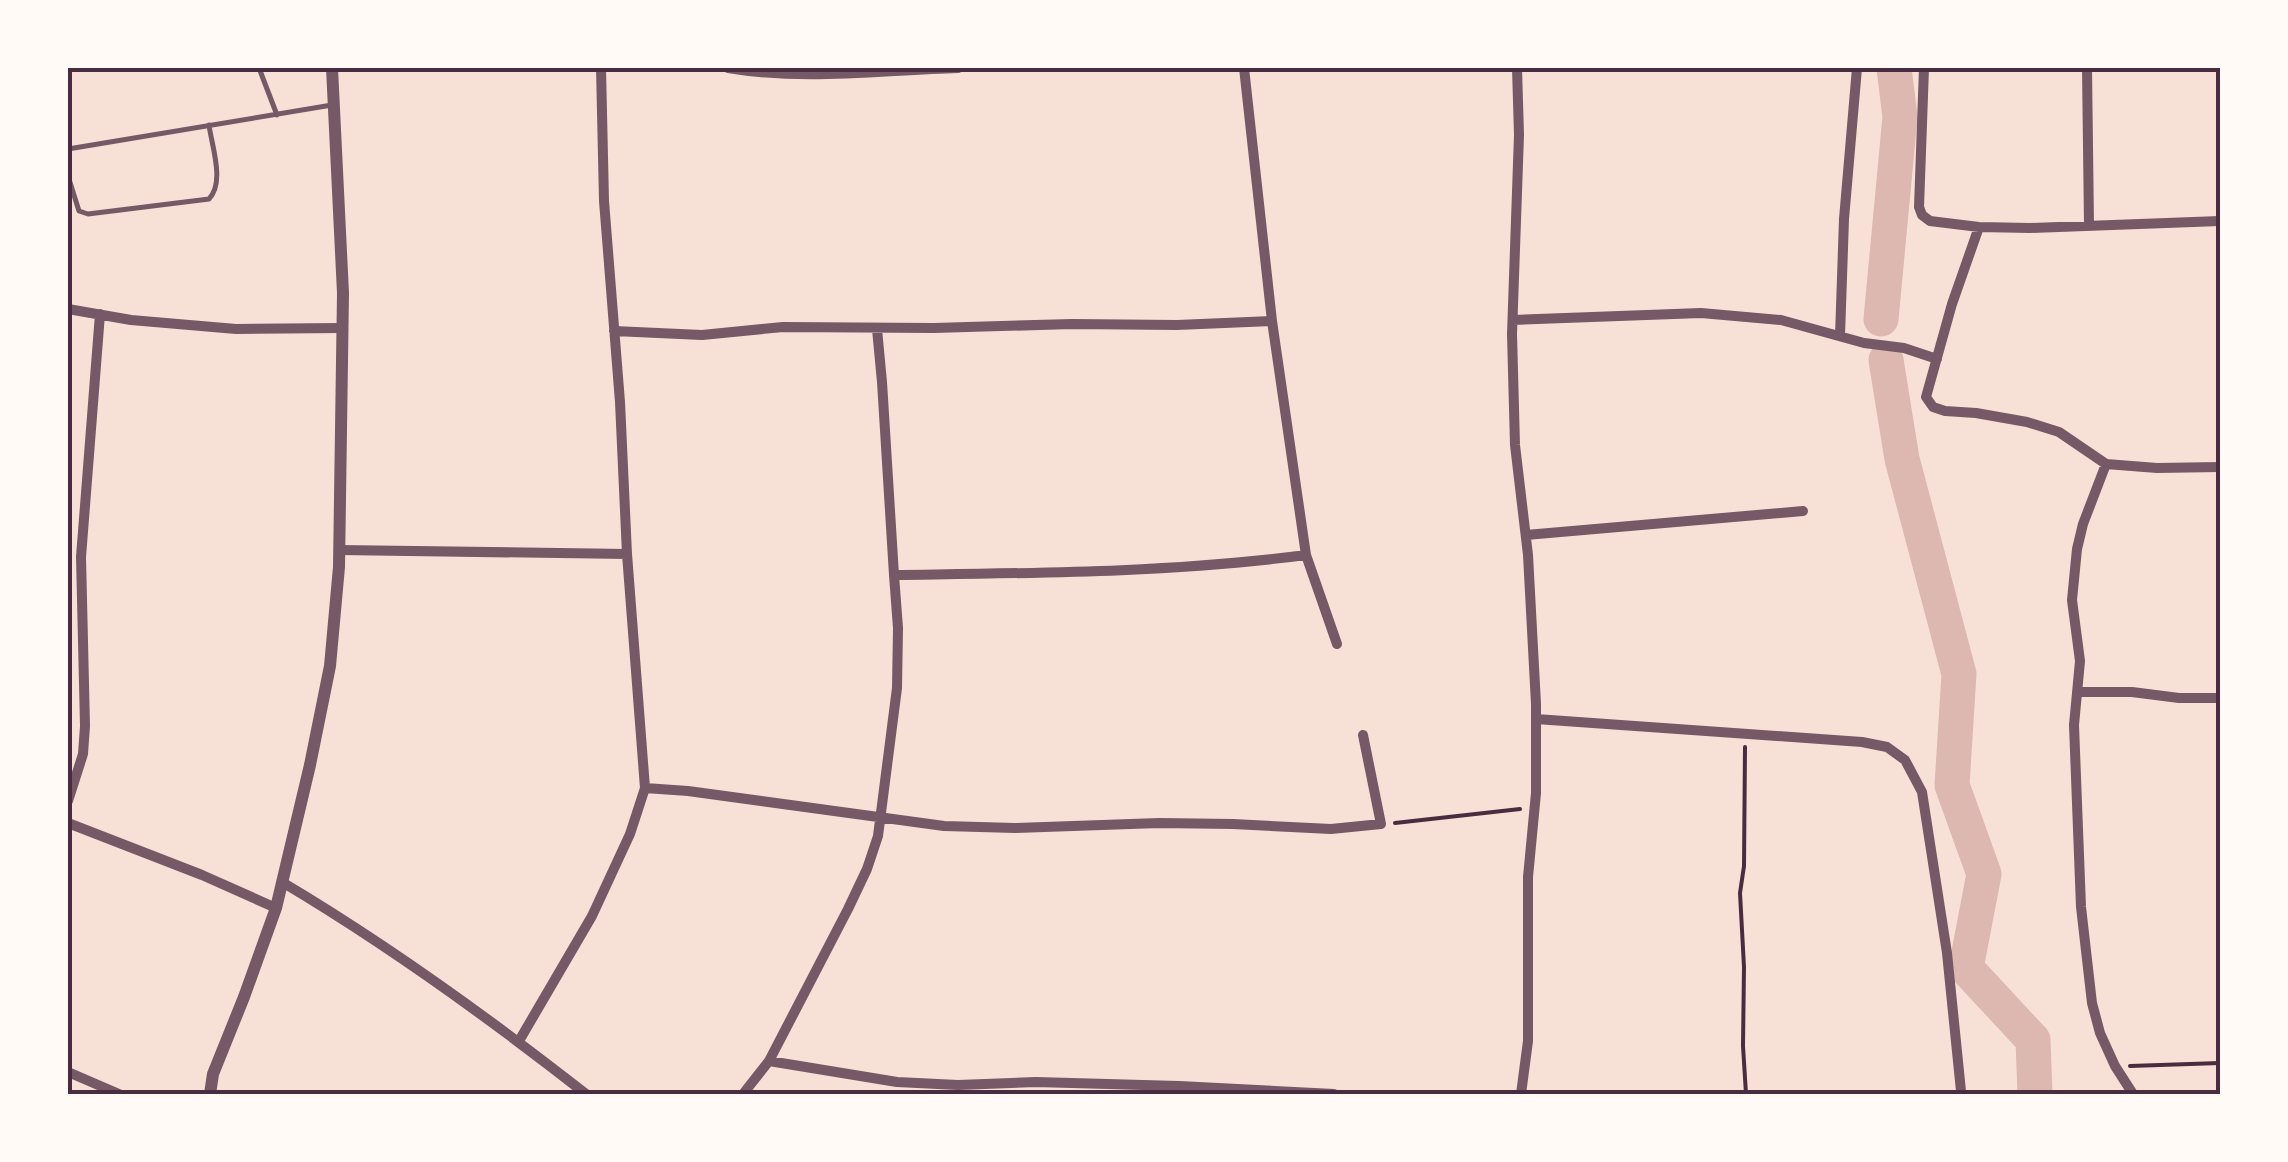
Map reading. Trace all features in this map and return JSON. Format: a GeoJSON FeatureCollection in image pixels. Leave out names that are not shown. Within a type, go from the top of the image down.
{"type":"FeatureCollection","features":[{"type":"Feature","properties":{"kind":"street"},"geometry":{"type":"LineString","coordinates":[[210,1094],[212,1074],[276,908],[330,666],[339,550],[342,328],[342,236],[332,68]]}},
{"type":"Feature","properties":{"kind":"street"},"geometry":{"type":"LineString","coordinates":[[519,1041],[592,916],[630,834],[645,788],[604,201],[602,68]]}},
{"type":"Feature","properties":{"kind":"street"},"geometry":{"type":"LineString","coordinates":[[728,68],[808,75],[958,68]]}},
{"type":"Feature","properties":{"kind":"street"},"geometry":{"type":"LineString","coordinates":[[1244,68],[1272,321],[1306,554],[1337,644]]}},
{"type":"Feature","properties":{"kind":"street"},"geometry":{"type":"LineString","coordinates":[[1518,68],[1515,445],[1526,534],[1536,720],[1528,877],[1528,1042],[1522,1094]]}},
{"type":"Feature","properties":{"kind":"street"},"geometry":{"type":"LineString","coordinates":[[1840,336],[1856,68]]}},
{"type":"Feature","properties":{"kind":"street"},"geometry":{"type":"LineString","coordinates":[[1924,68],[1919,207],[1930,220],[1979,227],[2030,228],[2220,221]]}},
{"type":"Feature","properties":{"kind":"street"},"geometry":{"type":"LineString","coordinates":[[2087,68],[2089,225]]}},
{"type":"Feature","properties":{"kind":"street"},"geometry":{"type":"LineString","coordinates":[[1979,227],[1926,397],[1933,407],[2027,422],[2059,432],[2106,464],[2220,467]]}},
{"type":"Feature","properties":{"kind":"street"},"geometry":{"type":"LineString","coordinates":[[68,309],[132,320],[236,329],[342,328]]}},
{"type":"Feature","properties":{"kind":"street"},"geometry":{"type":"LineString","coordinates":[[1513,320],[1700,313],[1780,320],[1937,359]]}},
{"type":"Feature","properties":{"kind":"street"},"geometry":{"type":"LineString","coordinates":[[68,801],[84,740],[81,557],[100,314]]}},
{"type":"Feature","properties":{"kind":"street"},"geometry":{"type":"LineString","coordinates":[[614,331],[702,335],[782,326],[1177,325],[1272,321]]}},
{"type":"Feature","properties":{"kind":"street"},"geometry":{"type":"LineString","coordinates":[[743,1094],[769,1061],[867,869],[878,836],[898,688],[898,628],[877,328]]}},
{"type":"Feature","properties":{"kind":"street"},"geometry":{"type":"LineString","coordinates":[[2106,464],[2077,550],[2072,600],[2080,660],[2074,725],[2092,1004],[2115,1066],[2133,1094]]}},
{"type":"Feature","properties":{"kind":"street"},"geometry":{"type":"LineString","coordinates":[[1526,534],[1803,511]]}},
{"type":"Feature","properties":{"kind":"street"},"geometry":{"type":"LineString","coordinates":[[339,550],[627,554]]}},
{"type":"Feature","properties":{"kind":"street"},"geometry":{"type":"LineString","coordinates":[[68,552],[81,557]]}},
{"type":"Feature","properties":{"kind":"street"},"geometry":{"type":"LineString","coordinates":[[894,575],[1160,568],[1306,554]]}},
{"type":"Feature","properties":{"kind":"street"},"geometry":{"type":"LineString","coordinates":[[2076,692],[2220,698]]}},
{"type":"Feature","properties":{"kind":"street"},"geometry":{"type":"LineString","coordinates":[[1536,720],[1862,742],[1887,747],[1904,760],[1922,792],[1947,954],[1959,1094]]}},
{"type":"Feature","properties":{"kind":"street"},"geometry":{"type":"LineString","coordinates":[[645,788],[944,826],[1178,823],[1331,828],[1381,824],[1363,735]]}},
{"type":"Feature","properties":{"kind":"street"},"geometry":{"type":"LineString","coordinates":[[68,824],[276,908]]}},
{"type":"Feature","properties":{"kind":"street"},"geometry":{"type":"LineString","coordinates":[[282,882],[405,960],[586,1094]]}},
{"type":"Feature","properties":{"kind":"street"},"geometry":{"type":"LineString","coordinates":[[769,1061],[897,1082],[1161,1086],[1334,1094]]}},
{"type":"Feature","properties":{"kind":"street"},"geometry":{"type":"LineString","coordinates":[[68,1072],[119,1094]]}},
{"type":"Feature","properties":{"kind":"lane"},"geometry":{"type":"LineString","coordinates":[[260,68],[277,114]]}},
{"type":"Feature","properties":{"kind":"lane"},"geometry":{"type":"LineString","coordinates":[[68,150],[335,105]]}},
{"type":"Feature","properties":{"kind":"lane"},"geometry":{"type":"LineString","coordinates":[[68,176],[79,212],[88,214],[209,200],[218,183],[209,125]]}},
{"type":"Feature","properties":{"kind":"path"},"geometry":{"type":"LineString","coordinates":[[1744,732],[1744,866],[1740,893],[1746,1094]]}},
{"type":"Feature","properties":{"kind":"path"},"geometry":{"type":"LineString","coordinates":[[1381,824],[1534,808]]}},
{"type":"Feature","properties":{"kind":"path"},"geometry":{"type":"LineString","coordinates":[[2115,1066],[2220,1064]]}},
{"type":"Feature","properties":{"kind":"waterway"},"geometry":{"type":"LineString","coordinates":[[1881,319],[1900,117],[1894,68]]}},
{"type":"Feature","properties":{"kind":"waterway"},"geometry":{"type":"LineString","coordinates":[[1886,360],[1902,459],[1959,674],[1952,785],[1984,874],[1966,968],[2033,1040],[2035,1094]]}}]}
